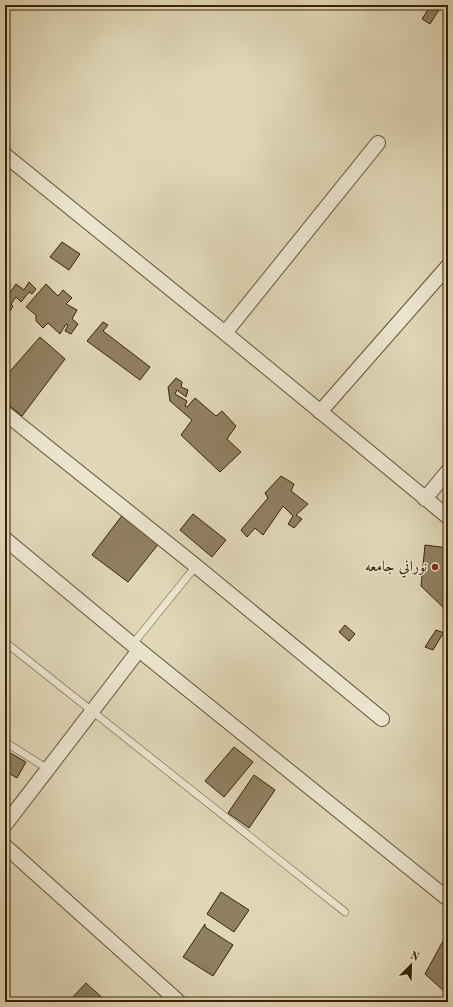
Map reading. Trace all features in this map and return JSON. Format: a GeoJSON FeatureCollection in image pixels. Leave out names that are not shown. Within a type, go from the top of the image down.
{"type":"FeatureCollection","features":[{"type":"Feature","properties":{"kind":"street"},"geometry":{"type":"LineString","coordinates":[[225,333],[378,143]]}},
{"type":"Feature","properties":{"kind":"street"},"geometry":{"type":"LineString","coordinates":[[5,155],[225,333],[448,518]]}},
{"type":"Feature","properties":{"kind":"street"},"geometry":{"type":"LineString","coordinates":[[320,412],[448,266]]}},
{"type":"Feature","properties":{"kind":"street"},"geometry":{"type":"LineString","coordinates":[[5,413],[196,566],[382,719]]}},
{"type":"Feature","properties":{"kind":"street"},"geometry":{"type":"LineString","coordinates":[[425,498],[448,470]]}},
{"type":"Feature","properties":{"kind":"street"},"geometry":{"type":"LineString","coordinates":[[5,539],[136,648],[448,899]]}},
{"type":"Feature","properties":{"kind":"street"},"geometry":{"type":"LineString","coordinates":[[5,825],[93,711],[136,648]]}},
{"type":"Feature","properties":{"kind":"street"},"geometry":{"type":"LineString","coordinates":[[5,846],[179,1002]]}},
{"type":"Feature","properties":{"kind":"lane"},"geometry":{"type":"LineString","coordinates":[[136,648],[196,566]]}},
{"type":"Feature","properties":{"kind":"lane"},"geometry":{"type":"LineString","coordinates":[[5,642],[344,912]]}},
{"type":"Feature","properties":{"kind":"lane"},"geometry":{"type":"LineString","coordinates":[[5,742],[48,770]]}},
{"type":"Feature","properties":{"kind":"building"},"geometry":{"type":"Polygon","coordinates":[[[436,5],[442,5],[430,24],[422,19],[429,8],[433,10],[436,5]]]}},
{"type":"Feature","properties":{"kind":"building"},"geometry":{"type":"Polygon","coordinates":[[[62,242],[80,254],[69,270],[50,257],[62,242]]]}},
{"type":"Feature","properties":{"kind":"building"},"geometry":{"type":"Polygon","coordinates":[[[29,282],[36,289],[32,294],[29,292],[21,302],[16,297],[11,304],[13,306],[10,311],[5,311],[5,299],[16,284],[24,290],[29,282]]]}},
{"type":"Feature","properties":{"kind":"building"},"geometry":{"type":"Polygon","coordinates":[[[46,284],[58,296],[63,290],[72,298],[66,304],[77,310],[72,319],[78,324],[71,334],[65,331],[68,325],[66,324],[60,334],[48,323],[43,328],[36,321],[36,315],[26,307],[46,284]]]}},
{"type":"Feature","properties":{"kind":"building"},"geometry":{"type":"Polygon","coordinates":[[[103,322],[108,325],[103,331],[150,367],[140,380],[87,341],[103,322]]]}},
{"type":"Feature","properties":{"kind":"building"},"geometry":{"type":"Polygon","coordinates":[[[40,337],[65,359],[22,416],[5,402],[5,377],[40,337]]]}},
{"type":"Feature","properties":{"kind":"building"},"geometry":{"type":"Polygon","coordinates":[[[176,378],[182,382],[181,387],[188,390],[186,397],[177,390],[175,394],[187,401],[185,406],[187,407],[195,398],[216,416],[222,411],[236,426],[227,439],[241,452],[220,472],[181,435],[192,420],[170,401],[168,387],[176,378]]]}},
{"type":"Feature","properties":{"kind":"building"},"geometry":{"type":"Polygon","coordinates":[[[281,476],[294,484],[291,491],[308,504],[296,515],[302,519],[294,528],[288,524],[293,516],[283,506],[263,535],[255,528],[247,537],[241,530],[268,498],[265,493],[281,476]]]}},
{"type":"Feature","properties":{"kind":"building"},"geometry":{"type":"Polygon","coordinates":[[[124,513],[160,542],[128,582],[92,555],[124,513]]]}},
{"type":"Feature","properties":{"kind":"building"},"geometry":{"type":"Polygon","coordinates":[[[193,514],[226,540],[212,557],[180,530],[193,514]]]}},
{"type":"Feature","properties":{"kind":"building","name":"نوراني جامعه"},"geometry":{"type":"Polygon","coordinates":[[[425,545],[448,548],[448,612],[421,586],[425,545]]]}},
{"type":"Feature","properties":{"kind":"building"},"geometry":{"type":"Polygon","coordinates":[[[345,625],[355,634],[349,641],[339,632],[345,625]]]}},
{"type":"Feature","properties":{"kind":"building"},"geometry":{"type":"Polygon","coordinates":[[[448,627],[448,634],[446,637],[442,635],[433,650],[425,647],[436,630],[444,633],[448,627]]]}},
{"type":"Feature","properties":{"kind":"building"},"geometry":{"type":"Polygon","coordinates":[[[234,747],[253,762],[224,797],[205,781],[234,747]]]}},
{"type":"Feature","properties":{"kind":"building"},"geometry":{"type":"Polygon","coordinates":[[[5,750],[26,762],[17,778],[5,771],[5,750]]]}},
{"type":"Feature","properties":{"kind":"building"},"geometry":{"type":"Polygon","coordinates":[[[254,775],[275,790],[249,828],[228,813],[254,775]]]}},
{"type":"Feature","properties":{"kind":"building"},"geometry":{"type":"Polygon","coordinates":[[[221,892],[249,910],[234,932],[207,914],[221,892]]]}},
{"type":"Feature","properties":{"kind":"building"},"geometry":{"type":"Polygon","coordinates":[[[205,924],[205,927],[233,945],[213,976],[183,957],[205,924]]]}},
{"type":"Feature","properties":{"kind":"building"},"geometry":{"type":"Polygon","coordinates":[[[448,932],[448,988],[445,992],[425,974],[448,932]]]}},
{"type":"Feature","properties":{"kind":"building"},"geometry":{"type":"Polygon","coordinates":[[[86,983],[107,1002],[68,1002],[86,983]]]}},
{"type":"Feature","properties":{"kind":"place","name":"نوراني جامعه"},"geometry":{"type":"Point","coordinates":[435,567]}}]}
